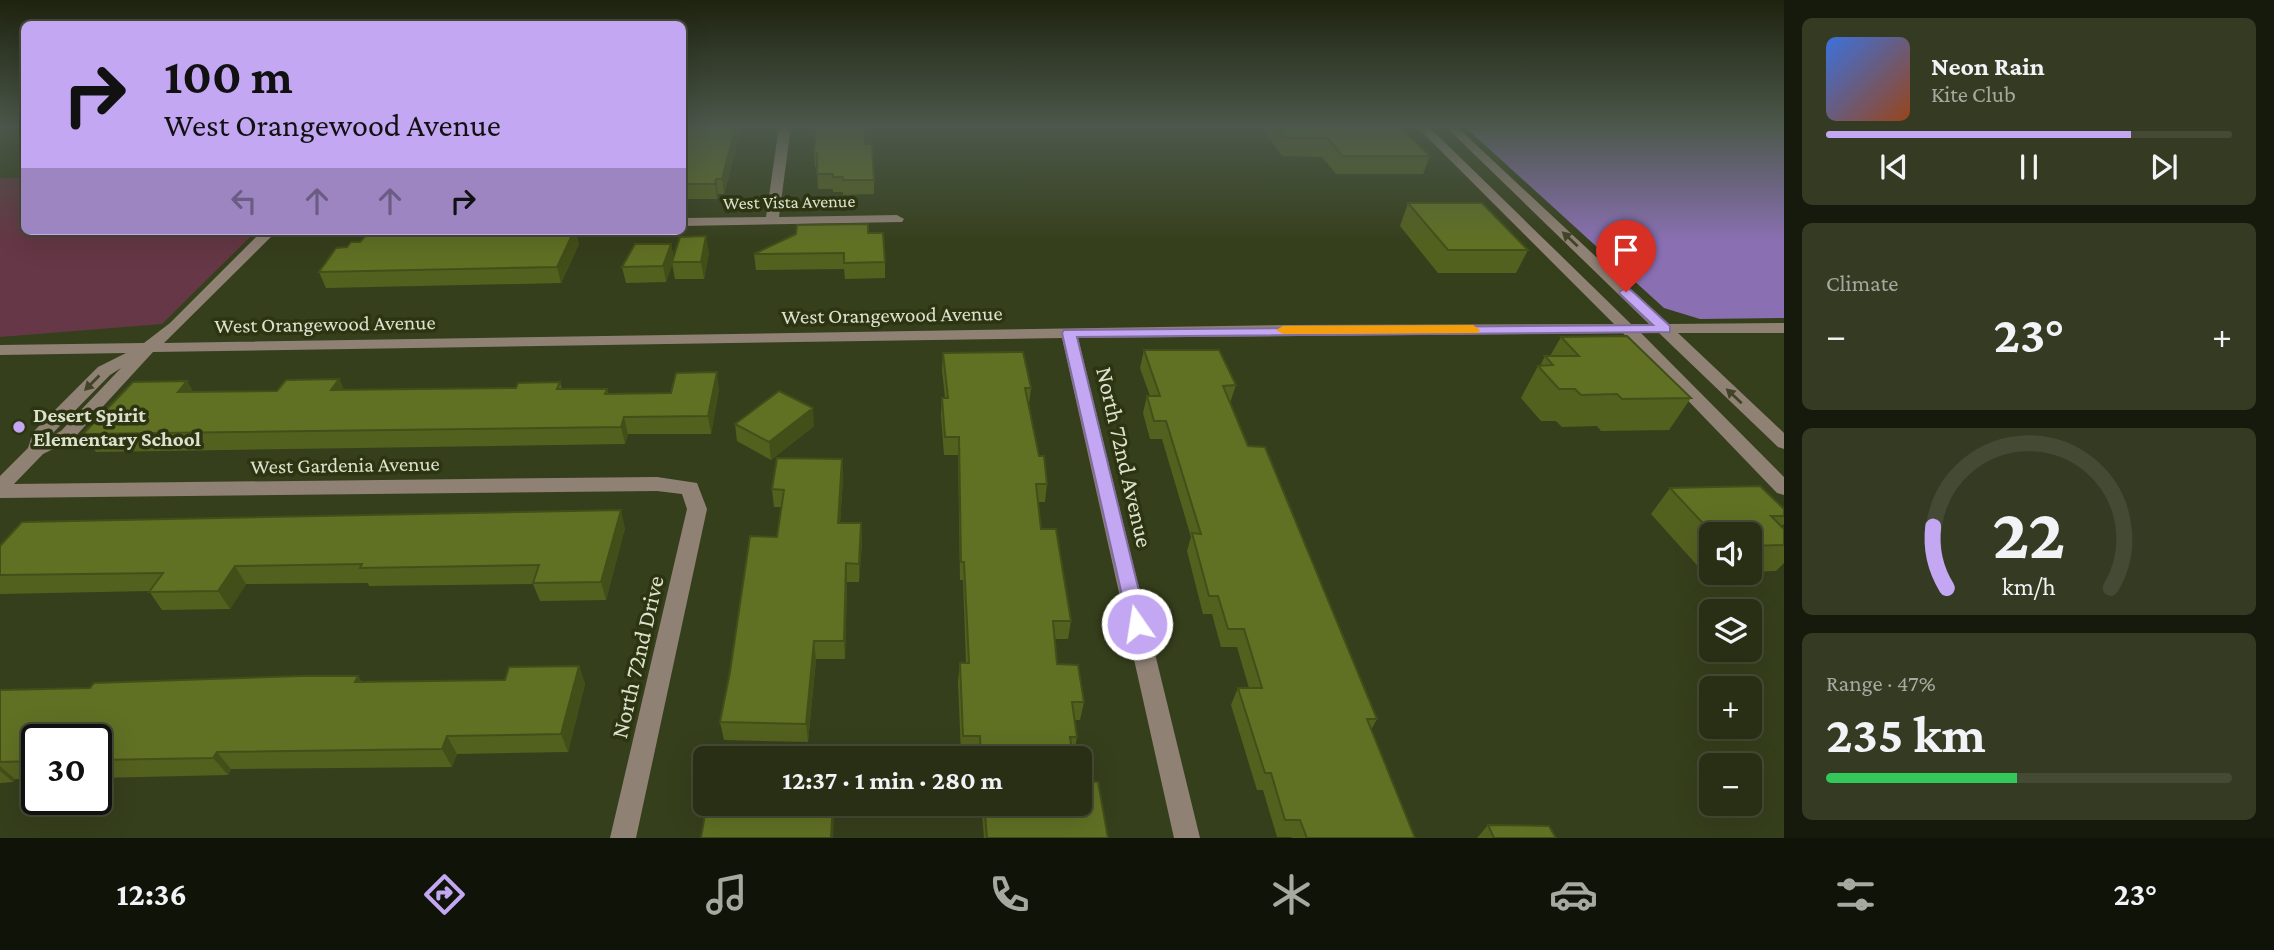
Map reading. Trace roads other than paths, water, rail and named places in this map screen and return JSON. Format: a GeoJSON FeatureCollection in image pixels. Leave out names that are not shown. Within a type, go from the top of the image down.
{"type":"FeatureCollection","features":[{"type":"Feature","properties":{"kind":"street"},"geometry":{"type":"LineString","coordinates":[[772,221],[780,165]]}},
{"type":"Feature","properties":{"kind":"street"},"geometry":{"type":"LineString","coordinates":[[1462,165],[1784,488]]}},
{"type":"Feature","properties":{"kind":"street"},"geometry":{"type":"LineString","coordinates":[[1491,165],[1784,443]]}},
{"type":"Feature","properties":{"kind":"street","name":"West Vista Avenue"},"geometry":{"type":"LineString","coordinates":[[686,222],[897,219]]}},
{"type":"Feature","properties":{"kind":"street"},"geometry":{"type":"LineString","coordinates":[[0,489],[37,450],[68,435],[125,377],[149,347],[175,326],[266,235]]}},
{"type":"Feature","properties":{"kind":"street","name":"West Orangewood Avenue"},"geometry":{"type":"LineString","coordinates":[[0,350],[1069,333],[1784,328]]}},
{"type":"Feature","properties":{"kind":"street","name":"North 72nd Avenue"},"geometry":{"type":"LineString","coordinates":[[1069,333],[1187,838]]}},
{"type":"Feature","properties":{"kind":"street","name":"West Gardenia Avenue"},"geometry":{"type":"LineString","coordinates":[[0,489],[657,484],[690,488]]}},
{"type":"Feature","properties":{"kind":"street","name":"North 72nd Drive"},"geometry":{"type":"LineString","coordinates":[[623,838],[697,509],[690,488]]}},
{"type":"Feature","properties":{"kind":"place","name":"Desert Spirit Elementary School"},"geometry":{"type":"Point","coordinates":[19,427]}}]}
